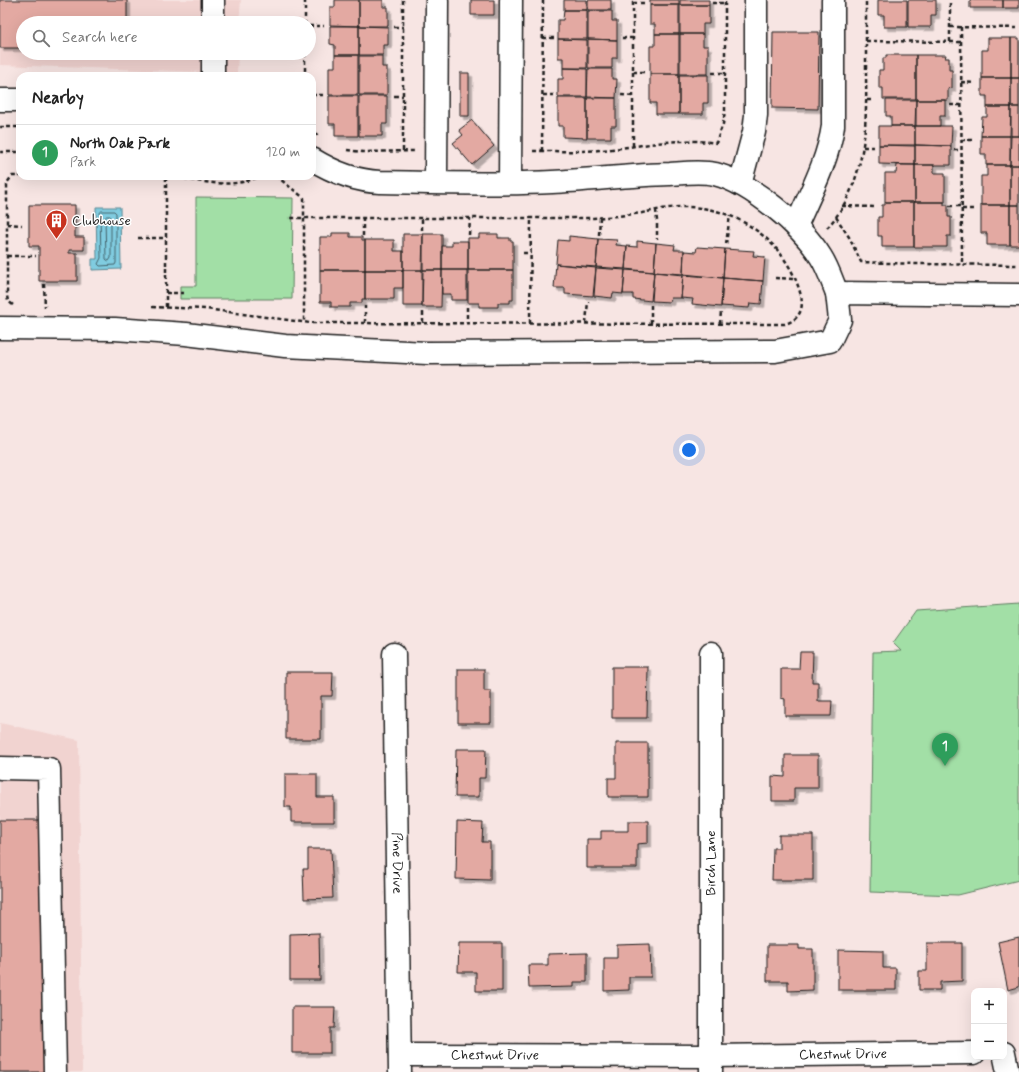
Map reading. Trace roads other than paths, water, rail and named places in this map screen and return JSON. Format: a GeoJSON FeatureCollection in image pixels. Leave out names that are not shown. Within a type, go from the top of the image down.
{"type":"FeatureCollection","features":[{"type":"Feature","properties":{"kind":"street"},"geometry":{"type":"LineString","coordinates":[[213,0],[213,16]]}},
{"type":"Feature","properties":{"kind":"street"},"geometry":{"type":"LineString","coordinates":[[436,182],[437,0]]}},
{"type":"Feature","properties":{"kind":"street"},"geometry":{"type":"LineString","coordinates":[[510,182],[511,0]]}},
{"type":"Feature","properties":{"kind":"street"},"geometry":{"type":"LineString","coordinates":[[740,184],[754,132],[756,115],[756,0]]}},
{"type":"Feature","properties":{"kind":"street"},"geometry":{"type":"LineString","coordinates":[[796,226],[826,157],[831,135],[832,0]]}},
{"type":"Feature","properties":{"kind":"street"},"geometry":{"type":"LineString","coordinates":[[213,60],[213,72]]}},
{"type":"Feature","properties":{"kind":"street"},"geometry":{"type":"LineString","coordinates":[[0,100],[16,100]]}},
{"type":"Feature","properties":{"kind":"street"},"geometry":{"type":"LineString","coordinates":[[0,328],[115,329],[186,334],[285,346],[428,353],[776,351],[830,341],[840,320],[837,293],[821,257],[804,235],[796,226],[761,197],[740,184],[716,175],[704,173],[649,175],[553,182],[367,181],[336,172],[317,150]]}},
{"type":"Feature","properties":{"kind":"street"},"geometry":{"type":"LineString","coordinates":[[837,293],[1019,295]]}},
{"type":"Feature","properties":{"kind":"street","name":"Birch Lane"},"geometry":{"type":"LineString","coordinates":[[711,653],[712,1064]]}},
{"type":"Feature","properties":{"kind":"street","name":"Pine Drive"},"geometry":{"type":"LineString","coordinates":[[394,654],[400,1063]]}},
{"type":"Feature","properties":{"kind":"street"},"geometry":{"type":"LineString","coordinates":[[0,768],[49,769],[54,1072]]}},
{"type":"Feature","properties":{"kind":"street"},"geometry":{"type":"LineString","coordinates":[[1007,1053],[1019,1051]]}},
{"type":"Feature","properties":{"kind":"street","name":"Chestnut Drive"},"geometry":{"type":"LineString","coordinates":[[400,1063],[712,1064],[971,1053]]}},
{"type":"Feature","properties":{"kind":"street"},"geometry":{"type":"LineString","coordinates":[[1005,1060],[1008,1072]]}},
{"type":"Feature","properties":{"kind":"water"},"geometry":{"type":"Polygon","coordinates":[[[96,207],[120,207],[121,269],[92,270],[92,259],[97,259],[96,207]]]}},
{"type":"Feature","properties":{"kind":"place","name":"Clubhouse"},"geometry":{"type":"Point","coordinates":[56,240]}},
{"type":"Feature","properties":{"kind":"place","name":"North Oak Park"},"geometry":{"type":"Point","coordinates":[945,766]}}]}
